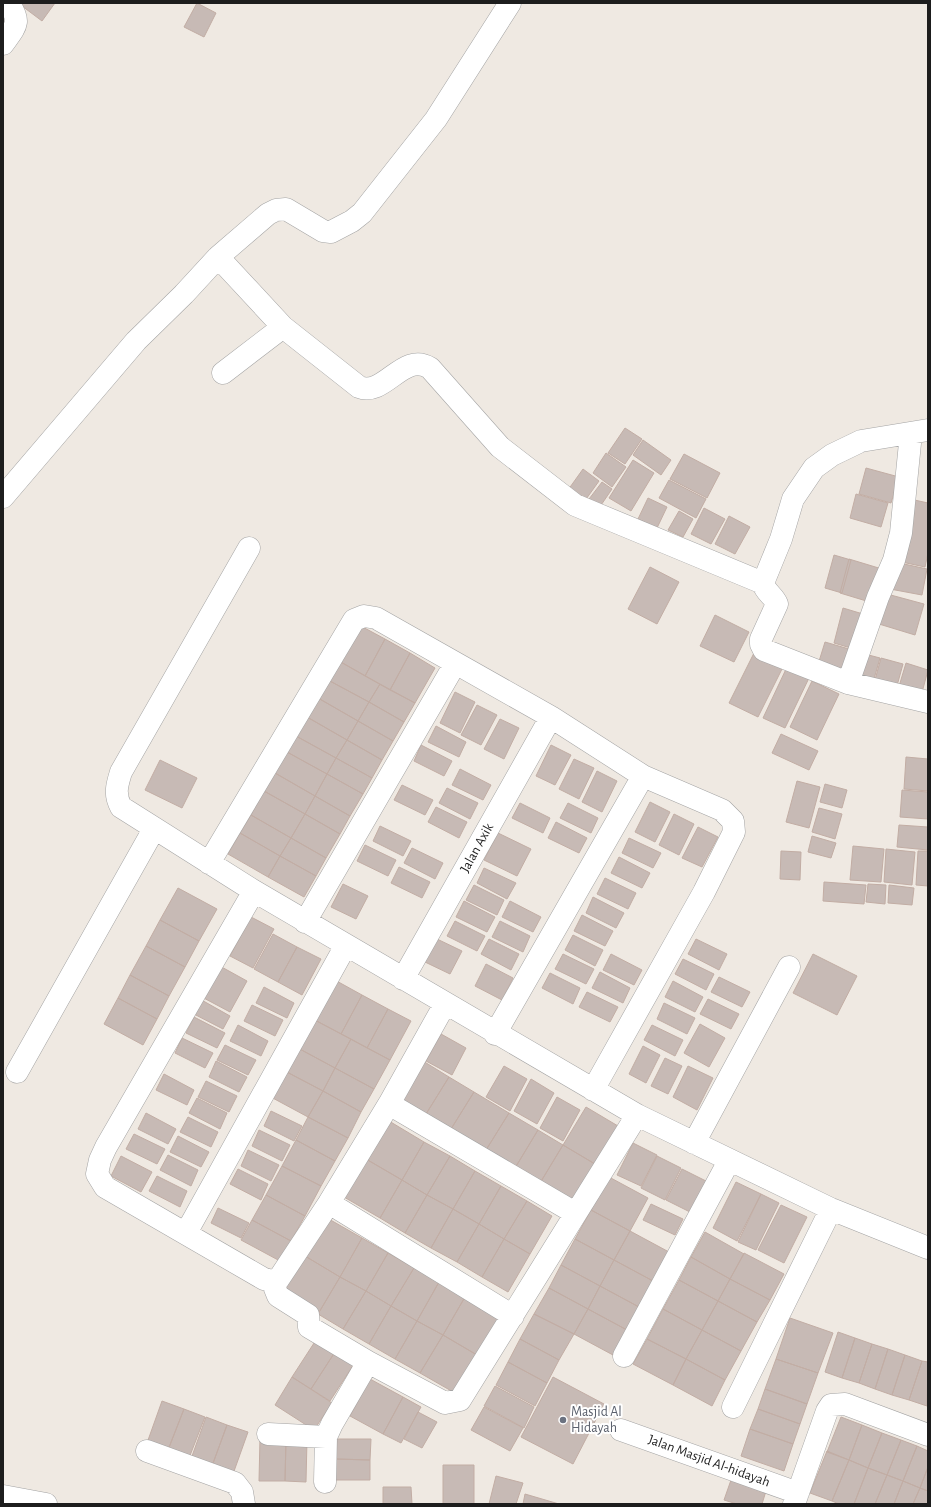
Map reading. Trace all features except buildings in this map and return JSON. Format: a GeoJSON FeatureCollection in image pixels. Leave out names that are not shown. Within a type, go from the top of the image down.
{"type":"FeatureCollection","features":[{"type":"Feature","properties":{"kind":"street"},"geometry":{"type":"LineString","coordinates":[[3,44],[15,26],[17,20],[15,13],[8,3]]}},
{"type":"Feature","properties":{"kind":"street"},"geometry":{"type":"LineString","coordinates":[[3,497],[136,341],[184,294],[218,257],[268,214],[276,210],[286,209],[323,231],[331,232],[348,224],[362,213],[373,201],[436,119],[510,3]]}},
{"type":"Feature","properties":{"kind":"street"},"geometry":{"type":"LineString","coordinates":[[218,257],[283,327],[359,387],[364,389],[372,389],[410,365],[425,364],[500,447],[575,505],[763,582]]}},
{"type":"Feature","properties":{"kind":"street"},"geometry":{"type":"LineString","coordinates":[[223,373],[283,327]]}},
{"type":"Feature","properties":{"kind":"street"},"geometry":{"type":"LineString","coordinates":[[848,683],[878,597],[894,560],[901,533],[919,431],[861,441],[832,455],[814,468],[793,499],[781,539],[763,582],[764,587],[776,600],[777,604],[761,639],[761,644],[764,650],[848,683],[928,702]]}},
{"type":"Feature","properties":{"kind":"street"},"geometry":{"type":"LineString","coordinates":[[249,548],[119,777],[116,788],[117,800],[120,807],[305,922],[346,944],[495,1034],[637,1116],[831,1209],[928,1248]]}},
{"type":"Feature","properties":{"kind":"street"},"geometry":{"type":"LineString","coordinates":[[210,863],[354,620],[364,616],[376,618],[551,717],[643,776],[722,810],[733,821],[734,832],[704,892],[593,1090]]}},
{"type":"Feature","properties":{"kind":"street"},"geometry":{"type":"LineString","coordinates":[[305,922],[455,664]]}},
{"type":"Feature","properties":{"kind":"street","name":"Jalan Axik"},"geometry":{"type":"LineString","coordinates":[[403,979],[551,717]]}},
{"type":"Feature","properties":{"kind":"street"},"geometry":{"type":"LineString","coordinates":[[495,1034],[643,776]]}},
{"type":"Feature","properties":{"kind":"street"},"geometry":{"type":"LineString","coordinates":[[17,1072],[154,829]]}},
{"type":"Feature","properties":{"kind":"street"},"geometry":{"type":"LineString","coordinates":[[254,891],[106,1147],[97,1174],[105,1187],[264,1279],[272,1281],[278,1280],[283,1275],[329,1203],[445,1004]]}},
{"type":"Feature","properties":{"kind":"street"},"geometry":{"type":"LineString","coordinates":[[186,1233],[346,944]]}},
{"type":"Feature","properties":{"kind":"street"},"geometry":{"type":"LineString","coordinates":[[694,1143],[789,968]]}},
{"type":"Feature","properties":{"kind":"street"},"geometry":{"type":"LineString","coordinates":[[388,1104],[575,1214]]}},
{"type":"Feature","properties":{"kind":"street"},"geometry":{"type":"LineString","coordinates":[[272,1281],[278,1296],[308,1315],[309,1327],[368,1362],[446,1403],[454,1403],[460,1400],[637,1116]]}},
{"type":"Feature","properties":{"kind":"street"},"geometry":{"type":"LineString","coordinates":[[624,1356],[729,1161]]}},
{"type":"Feature","properties":{"kind":"street"},"geometry":{"type":"LineString","coordinates":[[329,1203],[513,1316]]}},
{"type":"Feature","properties":{"kind":"street"},"geometry":{"type":"LineString","coordinates":[[733,1407],[831,1209]]}},
{"type":"Feature","properties":{"kind":"street"},"geometry":{"type":"LineString","coordinates":[[325,1482],[326,1436],[368,1362]]}},
{"type":"Feature","properties":{"kind":"street"},"geometry":{"type":"LineString","coordinates":[[796,1498],[827,1411],[832,1405],[845,1404],[928,1435]]}},
{"type":"Feature","properties":{"kind":"street","name":"Jalan Masjid Al-hidayah"},"geometry":{"type":"LineString","coordinates":[[621,1430],[796,1498]]}},
{"type":"Feature","properties":{"kind":"street"},"geometry":{"type":"LineString","coordinates":[[268,1434],[326,1436]]}},
{"type":"Feature","properties":{"kind":"street"},"geometry":{"type":"LineString","coordinates":[[147,1451],[235,1483],[242,1492],[244,1504]]}},
{"type":"Feature","properties":{"kind":"street"},"geometry":{"type":"LineString","coordinates":[[3,1496],[46,1504]]}},
{"type":"Feature","properties":{"kind":"place","name":"Masjid Al Hidayah"},"geometry":{"type":"Point","coordinates":[563,1420]}}]}
